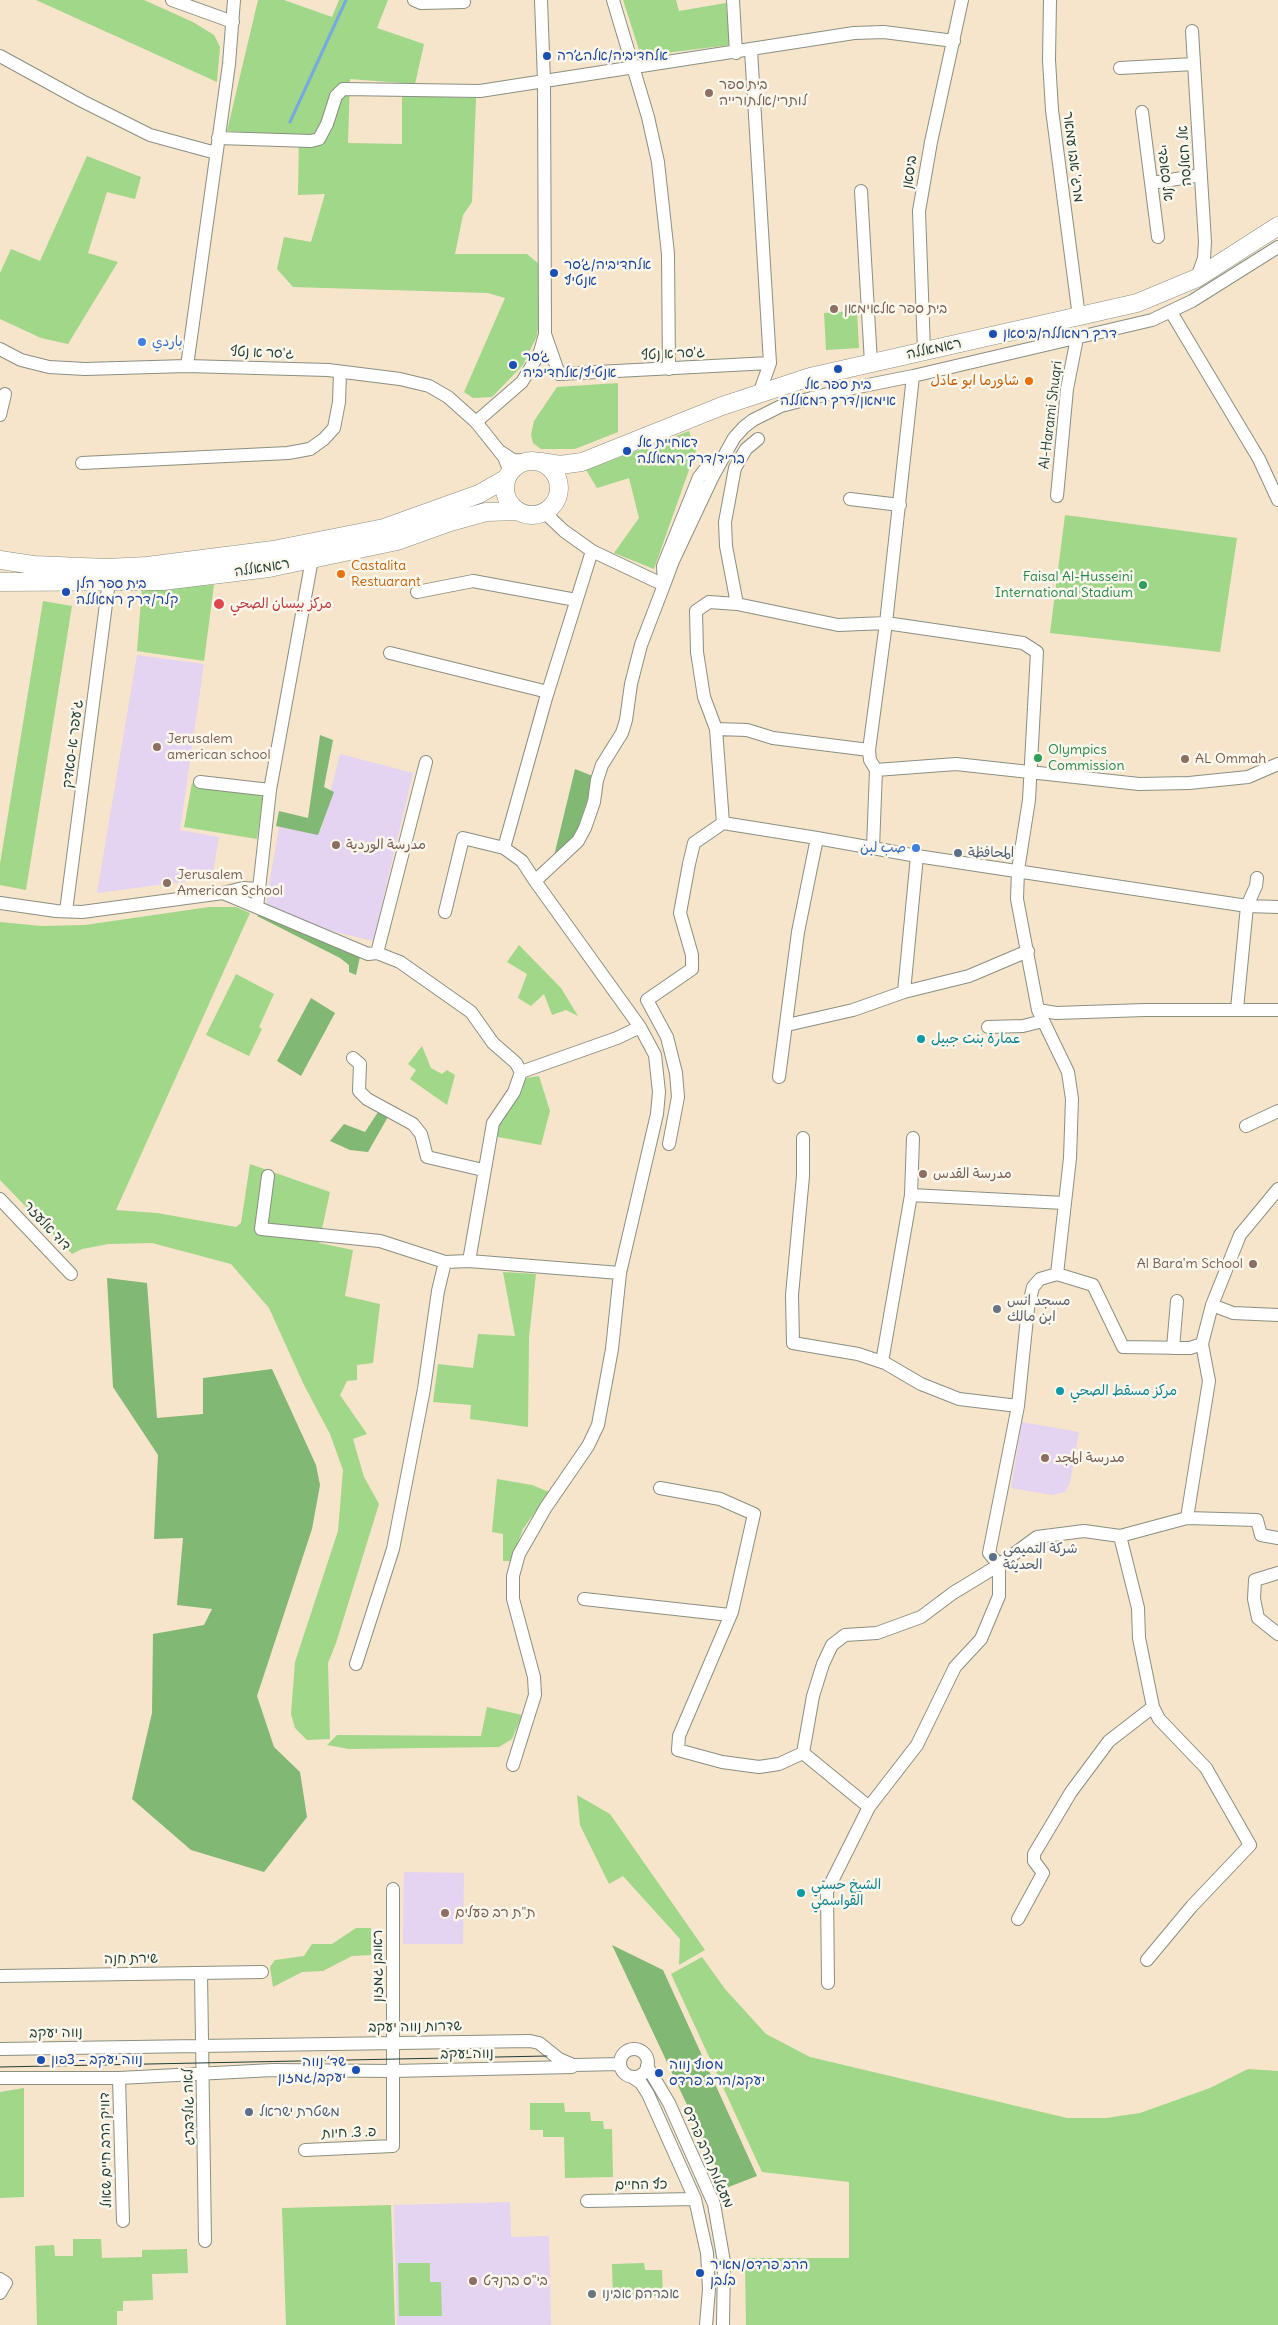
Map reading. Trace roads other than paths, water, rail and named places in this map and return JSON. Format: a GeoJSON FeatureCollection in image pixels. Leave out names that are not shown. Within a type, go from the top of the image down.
{"type":"FeatureCollection","features":[{"type":"Feature","properties":{"kind":"highway","name":"ראמאללה"},"geometry":{"type":"LineString","coordinates":[[536,461],[560,465],[582,462],[759,394],[810,377],[1079,317],[1156,297],[1197,278],[1278,226]]}},
{"type":"Feature","properties":{"kind":"highway"},"geometry":{"type":"LineString","coordinates":[[536,461],[555,473],[559,490],[557,499],[544,512],[526,514],[518,511],[507,496],[509,475],[516,466],[536,461]]}},
{"type":"Feature","properties":{"kind":"highway","name":"ראמאללה"},"geometry":{"type":"LineString","coordinates":[[559,490],[564,479],[582,462]]}},
{"type":"Feature","properties":{"kind":"highway","name":"ראמאללה"},"geometry":{"type":"LineString","coordinates":[[0,560],[33,565],[107,568],[147,566],[273,550],[392,525],[479,494],[509,475]]}},
{"type":"Feature","properties":{"kind":"highway","name":"ראמאללה"},"geometry":{"type":"LineString","coordinates":[[0,582],[164,581],[269,568],[397,541],[450,522],[486,512],[518,511]]}},
{"type":"Feature","properties":{"kind":"street"},"geometry":{"type":"LineString","coordinates":[[172,0],[233,22]]}},
{"type":"Feature","properties":{"kind":"street"},"geometry":{"type":"LineString","coordinates":[[187,366],[233,22],[234,0]]}},
{"type":"Feature","properties":{"kind":"street"},"geometry":{"type":"LineString","coordinates":[[414,0],[420,3],[464,2]]}},
{"type":"Feature","properties":{"kind":"street"},"geometry":{"type":"LineString","coordinates":[[476,422],[522,382],[540,352],[545,334],[544,81],[541,0]]}},
{"type":"Feature","properties":{"kind":"street"},"geometry":{"type":"LineString","coordinates":[[614,0],[658,162],[668,254],[669,369]]}},
{"type":"Feature","properties":{"kind":"street"},"geometry":{"type":"LineString","coordinates":[[733,0],[736,53]]}},
{"type":"Feature","properties":{"kind":"street","name":"ביסאן"},"geometry":{"type":"LineString","coordinates":[[924,351],[919,211],[930,142],[962,0]]}},
{"type":"Feature","properties":{"kind":"street","name":"מרג' אבו עמאר"},"geometry":{"type":"LineString","coordinates":[[1050,0],[1048,60],[1052,110],[1079,317]]}},
{"type":"Feature","properties":{"kind":"street","name":"אל חאלסה"},"geometry":{"type":"LineString","coordinates":[[1192,31],[1205,242],[1204,258],[1197,278]]}},
{"type":"Feature","properties":{"kind":"street"},"geometry":{"type":"LineString","coordinates":[[218,138],[311,141],[319,139],[328,124],[336,96],[343,89],[480,91],[736,53],[854,33],[884,32],[954,41]]}},
{"type":"Feature","properties":{"kind":"street"},"geometry":{"type":"LineString","coordinates":[[751,50],[755,89],[770,363],[759,394]]}},
{"type":"Feature","properties":{"kind":"street"},"geometry":{"type":"LineString","coordinates":[[0,56],[82,101],[150,135],[216,153]]}},
{"type":"Feature","properties":{"kind":"street"},"geometry":{"type":"LineString","coordinates":[[1120,68],[1194,64]]}},
{"type":"Feature","properties":{"kind":"street","name":"אל סאפדי"},"geometry":{"type":"LineString","coordinates":[[1142,112],[1158,237]]}},
{"type":"Feature","properties":{"kind":"street"},"geometry":{"type":"LineString","coordinates":[[1152,183],[1201,175]]}},
{"type":"Feature","properties":{"kind":"street"},"geometry":{"type":"LineString","coordinates":[[861,190],[871,363]]}},
{"type":"Feature","properties":{"kind":"street"},"geometry":{"type":"LineString","coordinates":[[535,881],[578,840],[585,828],[594,802],[597,780],[602,765],[622,733],[626,720],[631,684],[641,645],[673,561],[713,476],[734,438],[753,420],[767,412],[843,390],[1133,326],[1170,312],[1278,246]]}},
{"type":"Feature","properties":{"kind":"street"},"geometry":{"type":"LineString","coordinates":[[1170,312],[1259,459],[1278,500]]}},
{"type":"Feature","properties":{"kind":"street","name":"ג'סר א נטף"},"geometry":{"type":"LineString","coordinates":[[545,334],[559,374],[770,363]]}},
{"type":"Feature","properties":{"kind":"street","name":"Al-Harami Shuqri"},"geometry":{"type":"LineString","coordinates":[[1057,496],[1067,389],[1076,338]]}},
{"type":"Feature","properties":{"kind":"street","name":"ג'סר א נטף"},"geometry":{"type":"LineString","coordinates":[[0,349],[21,360],[49,367],[85,369],[187,366],[340,372],[400,379],[429,386],[448,396],[476,422],[499,450],[512,460],[536,461]]}},
{"type":"Feature","properties":{"kind":"street"},"geometry":{"type":"LineString","coordinates":[[82,463],[288,453],[310,449],[324,439],[334,428],[339,402],[340,372]]}},
{"type":"Feature","properties":{"kind":"street"},"geometry":{"type":"LineString","coordinates":[[872,848],[876,770],[870,760],[870,750],[900,505],[913,376]]}},
{"type":"Feature","properties":{"kind":"street"},"geometry":{"type":"LineString","coordinates":[[0,415],[5,394]]}},
{"type":"Feature","properties":{"kind":"street"},"geometry":{"type":"LineString","coordinates":[[737,604],[726,546],[725,522],[735,468],[746,449],[758,440]]}},
{"type":"Feature","properties":{"kind":"street","name":"ג'סר א נטף"},"geometry":{"type":"LineString","coordinates":[[499,450],[509,475]]}},
{"type":"Feature","properties":{"kind":"street"},"geometry":{"type":"LineString","coordinates":[[850,499],[900,505]]}},
{"type":"Feature","properties":{"kind":"street"},"geometry":{"type":"LineString","coordinates":[[544,512],[564,531],[592,551],[664,585]]}},
{"type":"Feature","properties":{"kind":"street"},"geometry":{"type":"LineString","coordinates":[[504,848],[548,692],[592,551]]}},
{"type":"Feature","properties":{"kind":"street"},"geometry":{"type":"LineString","coordinates":[[257,907],[270,790],[312,559]]}},
{"type":"Feature","properties":{"kind":"street","name":"ג'עפר א-סאדק"},"geometry":{"type":"LineString","coordinates":[[66,911],[109,581]]}},
{"type":"Feature","properties":{"kind":"street"},"geometry":{"type":"LineString","coordinates":[[417,592],[473,581],[576,600]]}},
{"type":"Feature","properties":{"kind":"street"},"geometry":{"type":"LineString","coordinates":[[0,582],[0,587]]}},
{"type":"Feature","properties":{"kind":"street"},"geometry":{"type":"LineString","coordinates":[[723,823],[716,729],[704,697],[697,652],[696,611],[709,602],[737,604],[838,625],[886,623],[1023,643],[1037,652],[1029,800],[1018,870],[1017,899],[1041,1015],[1068,1072],[1072,1099],[1070,1158],[1057,1274]]}},
{"type":"Feature","properties":{"kind":"street"},"geometry":{"type":"LineString","coordinates":[[390,653],[548,692]]}},
{"type":"Feature","properties":{"kind":"street"},"geometry":{"type":"LineString","coordinates":[[716,729],[747,730],[773,738],[870,750]]}},
{"type":"Feature","properties":{"kind":"street"},"geometry":{"type":"LineString","coordinates":[[377,953],[426,762]]}},
{"type":"Feature","properties":{"kind":"street"},"geometry":{"type":"LineString","coordinates":[[876,770],[956,764],[1139,784],[1188,783],[1248,777],[1278,764]]}},
{"type":"Feature","properties":{"kind":"street"},"geometry":{"type":"LineString","coordinates":[[200,782],[270,790]]}},
{"type":"Feature","properties":{"kind":"street"},"geometry":{"type":"LineString","coordinates":[[669,1144],[678,1097],[676,1073],[667,1036],[647,1000],[692,970],[692,954],[680,913],[689,864],[694,843],[723,823],[917,856],[1247,906],[1278,907]]}},
{"type":"Feature","properties":{"kind":"street"},"geometry":{"type":"LineString","coordinates":[[445,912],[463,838],[504,848],[522,861],[640,1027],[657,1065],[658,1104],[620,1273],[612,1349],[598,1425],[588,1446],[546,1507],[519,1554],[513,1576],[513,1599],[534,1677],[535,1695],[512,1765]]}},
{"type":"Feature","properties":{"kind":"street"},"geometry":{"type":"LineString","coordinates":[[779,1078],[798,932],[817,838]]}},
{"type":"Feature","properties":{"kind":"street"},"geometry":{"type":"LineString","coordinates":[[904,992],[917,856]]}},
{"type":"Feature","properties":{"kind":"street"},"geometry":{"type":"LineString","coordinates":[[1238,1009],[1247,906],[1256,886],[1257,878]]}},
{"type":"Feature","properties":{"kind":"street"},"geometry":{"type":"LineString","coordinates":[[0,903],[82,912],[223,893],[243,888],[258,889]]}},
{"type":"Feature","properties":{"kind":"street"},"geometry":{"type":"LineString","coordinates":[[223,893],[368,954],[377,953],[400,962],[471,1012],[493,1043],[516,1063],[521,1072],[514,1092],[493,1123],[468,1261]]}},
{"type":"Feature","properties":{"kind":"street"},"geometry":{"type":"LineString","coordinates":[[787,1025],[854,1010],[904,992],[969,976],[1028,951]]}},
{"type":"Feature","properties":{"kind":"street"},"geometry":{"type":"LineString","coordinates":[[988,1027],[1023,1026],[1041,1015],[1056,1013],[1238,1009],[1278,1010]]}},
{"type":"Feature","properties":{"kind":"street"},"geometry":{"type":"LineString","coordinates":[[521,1072],[617,1038],[640,1027]]}},
{"type":"Feature","properties":{"kind":"street"},"geometry":{"type":"LineString","coordinates":[[353,1058],[360,1064],[359,1091],[367,1099],[413,1124],[421,1134],[428,1156],[483,1170]]}},
{"type":"Feature","properties":{"kind":"street"},"geometry":{"type":"LineString","coordinates":[[1246,1126],[1278,1111]]}},
{"type":"Feature","properties":{"kind":"street"},"geometry":{"type":"LineString","coordinates":[[804,1138],[803,1176],[792,1295],[793,1343],[858,1354],[882,1362],[920,1384],[959,1399],[1018,1406]]}},
{"type":"Feature","properties":{"kind":"street"},"geometry":{"type":"LineString","coordinates":[[882,1362],[911,1195],[912,1138]]}},
{"type":"Feature","properties":{"kind":"street"},"geometry":{"type":"LineString","coordinates":[[268,1176],[260,1229],[380,1241],[445,1262],[468,1261],[620,1273]]}},
{"type":"Feature","properties":{"kind":"street"},"geometry":{"type":"LineString","coordinates":[[1188,1518],[1209,1380],[1202,1344],[1212,1305],[1240,1235],[1278,1189]]}},
{"type":"Feature","properties":{"kind":"street"},"geometry":{"type":"LineString","coordinates":[[911,1195],[1064,1203]]}},
{"type":"Feature","properties":{"kind":"street","name":"דוד אלעזר"},"geometry":{"type":"LineString","coordinates":[[0,1199],[71,1274]]}},
{"type":"Feature","properties":{"kind":"street"},"geometry":{"type":"LineString","coordinates":[[356,1664],[393,1549],[424,1389],[438,1292],[445,1262]]}},
{"type":"Feature","properties":{"kind":"street"},"geometry":{"type":"LineString","coordinates":[[828,1983],[827,1891],[869,1807],[917,1745],[956,1667],[982,1639],[999,1596],[999,1565],[989,1553],[1018,1406],[1028,1308],[1033,1287],[1040,1279],[1057,1274],[1093,1285],[1123,1347],[1190,1348],[1202,1344]]}},
{"type":"Feature","properties":{"kind":"street"},"geometry":{"type":"LineString","coordinates":[[1173,1348],[1177,1301]]}},
{"type":"Feature","properties":{"kind":"street"},"geometry":{"type":"LineString","coordinates":[[1212,1305],[1233,1313],[1278,1315]]}},
{"type":"Feature","properties":{"kind":"street"},"geometry":{"type":"LineString","coordinates":[[660,1488],[720,1499],[754,1514],[730,1616],[679,1736],[678,1750],[722,1762],[759,1767],[779,1764],[803,1753]]}},
{"type":"Feature","properties":{"kind":"street"},"geometry":{"type":"LineString","coordinates":[[803,1753],[813,1696],[832,1644],[845,1634],[877,1632],[921,1616],[953,1593],[999,1565],[1036,1537],[1084,1531],[1120,1536],[1188,1518],[1257,1520],[1261,1534],[1278,1538]]}},
{"type":"Feature","properties":{"kind":"street"},"geometry":{"type":"LineString","coordinates":[[1120,1536],[1138,1608],[1139,1638],[1153,1707],[1160,1719],[1206,1768],[1250,1845],[1192,1906],[1148,1960]]}},
{"type":"Feature","properties":{"kind":"street"},"geometry":{"type":"LineString","coordinates":[[1278,1573],[1255,1580],[1254,1599],[1258,1618],[1278,1634]]}},
{"type":"Feature","properties":{"kind":"street"},"geometry":{"type":"LineString","coordinates":[[584,1599],[730,1616]]}},
{"type":"Feature","properties":{"kind":"street"},"geometry":{"type":"LineString","coordinates":[[1018,1918],[1043,1872],[1034,1861],[1034,1854],[1071,1792],[1108,1741],[1153,1707]]}},
{"type":"Feature","properties":{"kind":"street"},"geometry":{"type":"LineString","coordinates":[[803,1753],[869,1807]]}},
{"type":"Feature","properties":{"kind":"street","name":"ראובן גמזון"},"geometry":{"type":"LineString","coordinates":[[392,1889],[393,2146]]}},
{"type":"Feature","properties":{"kind":"street","name":"שירת חנה"},"geometry":{"type":"LineString","coordinates":[[0,1976],[262,1972]]}},
{"type":"Feature","properties":{"kind":"street","name":"לאה גולדברג"},"geometry":{"type":"LineString","coordinates":[[201,1973],[205,2241]]}},
{"type":"Feature","properties":{"kind":"street","name":"שדרות נווה יעקב"},"geometry":{"type":"LineString","coordinates":[[203,2046],[393,2042],[535,2042],[559,2059],[579,2067],[620,2064]]}},
{"type":"Feature","properties":{"kind":"street","name":"נווה יעקב"},"geometry":{"type":"LineString","coordinates":[[0,2049],[203,2046]]}},
{"type":"Feature","properties":{"kind":"street"},"geometry":{"type":"LineString","coordinates":[[633,2049],[643,2053],[647,2059],[647,2066],[643,2073],[632,2077],[623,2071],[620,2064],[623,2054],[633,2049]]}},
{"type":"Feature","properties":{"kind":"street","name":"מעגלות הרב פרדס"},"geometry":{"type":"LineString","coordinates":[[647,2066],[669,2103],[714,2204],[724,2262],[723,2325]]}},
{"type":"Feature","properties":{"kind":"street","name":"נווה יעקב"},"geometry":{"type":"LineString","coordinates":[[204,2074],[274,2070],[393,2071],[579,2067]]}},
{"type":"Feature","properties":{"kind":"street"},"geometry":{"type":"LineString","coordinates":[[0,2078],[119,2078],[204,2074]]}},
{"type":"Feature","properties":{"kind":"street","name":"מעגלות הרב פרדס"},"geometry":{"type":"LineString","coordinates":[[632,2077],[641,2084],[648,2094],[695,2199],[707,2253],[709,2289],[706,2325]]}},
{"type":"Feature","properties":{"kind":"street","name":"דוויק הרב חיים שאול"},"geometry":{"type":"LineString","coordinates":[[119,2078],[123,2221]]}},
{"type":"Feature","properties":{"kind":"street","name":"פ. צ. חיות"},"geometry":{"type":"LineString","coordinates":[[305,2150],[393,2146]]}},
{"type":"Feature","properties":{"kind":"street","name":"כף החיים"},"geometry":{"type":"LineString","coordinates":[[587,2201],[695,2199]]}},
{"type":"Feature","properties":{"kind":"street"},"geometry":{"type":"LineString","coordinates":[[0,2279],[6,2284],[0,2293]]}},
{"type":"Feature","properties":{"kind":"waterway"},"geometry":{"type":"LineString","coordinates":[[290,122],[346,0]]}},
{"type":"Feature","properties":{"kind":"tram line"},"geometry":{"type":"LineString","coordinates":[[0,2067],[547,2056]]}},
{"type":"Feature","properties":{"kind":"place","name":"אלחדיביה/אלהג׳רה"},"geometry":{"type":"Point","coordinates":[547,56]}},
{"type":"Feature","properties":{"kind":"place","name":"בית ספר לותרי/אלתורייה"},"geometry":{"type":"Point","coordinates":[709,93]}},
{"type":"Feature","properties":{"kind":"place","name":"אלחדיביה/ג׳סר אנטיף"},"geometry":{"type":"Point","coordinates":[554,273]}},
{"type":"Feature","properties":{"kind":"place","name":"בית ספר אלאימאן"},"geometry":{"type":"Point","coordinates":[834,309]}},
{"type":"Feature","properties":{"kind":"place","name":"דרך רמאללה/ביסאן"},"geometry":{"type":"Point","coordinates":[993,334]}},
{"type":"Feature","properties":{"kind":"place","name":"باردي"},"geometry":{"type":"Point","coordinates":[142,342]}},
{"type":"Feature","properties":{"kind":"place","name":"ג׳סר אנטיף/אלחדיביה"},"geometry":{"type":"Point","coordinates":[513,365]}},
{"type":"Feature","properties":{"kind":"place","name":"בית ספר אל אימאן/דרך רמאללה"},"geometry":{"type":"Point","coordinates":[838,369]}},
{"type":"Feature","properties":{"kind":"place","name":"شاورما ابو عادل"},"geometry":{"type":"Point","coordinates":[1029,381]}},
{"type":"Feature","properties":{"kind":"place","name":"דאחיית אל בריד/דרך רמאללה"},"geometry":{"type":"Point","coordinates":[627,451]}},
{"type":"Feature","properties":{"kind":"place","name":"Castalita Restuarant"},"geometry":{"type":"Point","coordinates":[341,574]}},
{"type":"Feature","properties":{"kind":"place","name":"Faisal Al-Husseini International Stadium"},"geometry":{"type":"Point","coordinates":[1143,585]}},
{"type":"Feature","properties":{"kind":"place","name":"בית ספר הלן קלר/דרך רמאללה"},"geometry":{"type":"Point","coordinates":[66,592]}},
{"type":"Feature","properties":{"kind":"place","name":"مركز بيسان الصحي"},"geometry":{"type":"Point","coordinates":[219,604]}},
{"type":"Feature","properties":{"kind":"place","name":"Jerusalem american school"},"geometry":{"type":"Point","coordinates":[157,747]}},
{"type":"Feature","properties":{"kind":"place","name":"Olympics Commission"},"geometry":{"type":"Point","coordinates":[1038,758]}},
{"type":"Feature","properties":{"kind":"place","name":"AL Ommah"},"geometry":{"type":"Point","coordinates":[1185,759]}},
{"type":"Feature","properties":{"kind":"place","name":"مدرسة الوردية"},"geometry":{"type":"Point","coordinates":[336,845]}},
{"type":"Feature","properties":{"kind":"place","name":"صب لبن"},"geometry":{"type":"Point","coordinates":[916,848]}},
{"type":"Feature","properties":{"kind":"place","name":"المحافظة"},"geometry":{"type":"Point","coordinates":[958,853]}},
{"type":"Feature","properties":{"kind":"place","name":"Jerusalem American School"},"geometry":{"type":"Point","coordinates":[167,883]}},
{"type":"Feature","properties":{"kind":"place","name":"عمارة بنت جبيل"},"geometry":{"type":"Point","coordinates":[921,1039]}},
{"type":"Feature","properties":{"kind":"place","name":"مدرسة القدس"},"geometry":{"type":"Point","coordinates":[923,1174]}},
{"type":"Feature","properties":{"kind":"place","name":"Al Bara'm School"},"geometry":{"type":"Point","coordinates":[1253,1264]}},
{"type":"Feature","properties":{"kind":"place","name":"مسجد انس ابن مالك"},"geometry":{"type":"Point","coordinates":[997,1309]}},
{"type":"Feature","properties":{"kind":"place","name":"مركز مسقط الصحي"},"geometry":{"type":"Point","coordinates":[1060,1391]}},
{"type":"Feature","properties":{"kind":"place","name":"مدرسة المجد"},"geometry":{"type":"Point","coordinates":[1045,1458]}},
{"type":"Feature","properties":{"kind":"place","name":"شركة التميمي الحديثة"},"geometry":{"type":"Point","coordinates":[993,1557]}},
{"type":"Feature","properties":{"kind":"place","name":"الشيخ حسني القواسمي"},"geometry":{"type":"Point","coordinates":[801,1893]}},
{"type":"Feature","properties":{"kind":"place","name":"ת\"ת רב פעלים"},"geometry":{"type":"Point","coordinates":[445,1913]}},
{"type":"Feature","properties":{"kind":"place","name":"נווה יעקב – צפון"},"geometry":{"type":"Point","coordinates":[41,2060]}},
{"type":"Feature","properties":{"kind":"place","name":"שד׳ נווה יעקב/גמזון"},"geometry":{"type":"Point","coordinates":[356,2070]}},
{"type":"Feature","properties":{"kind":"place","name":"מסוף נווה יעקב/הרב פרדס"},"geometry":{"type":"Point","coordinates":[659,2073]}},
{"type":"Feature","properties":{"kind":"place","name":"משטרת ישראל"},"geometry":{"type":"Point","coordinates":[249,2112]}},
{"type":"Feature","properties":{"kind":"place","name":"הרב פרדס/מאיר בלבן"},"geometry":{"type":"Point","coordinates":[700,2273]}},
{"type":"Feature","properties":{"kind":"place","name":"בי\"ס ברנדט"},"geometry":{"type":"Point","coordinates":[473,2281]}},
{"type":"Feature","properties":{"kind":"place","name":"אברהם אבינו"},"geometry":{"type":"Point","coordinates":[592,2294]}}]}
